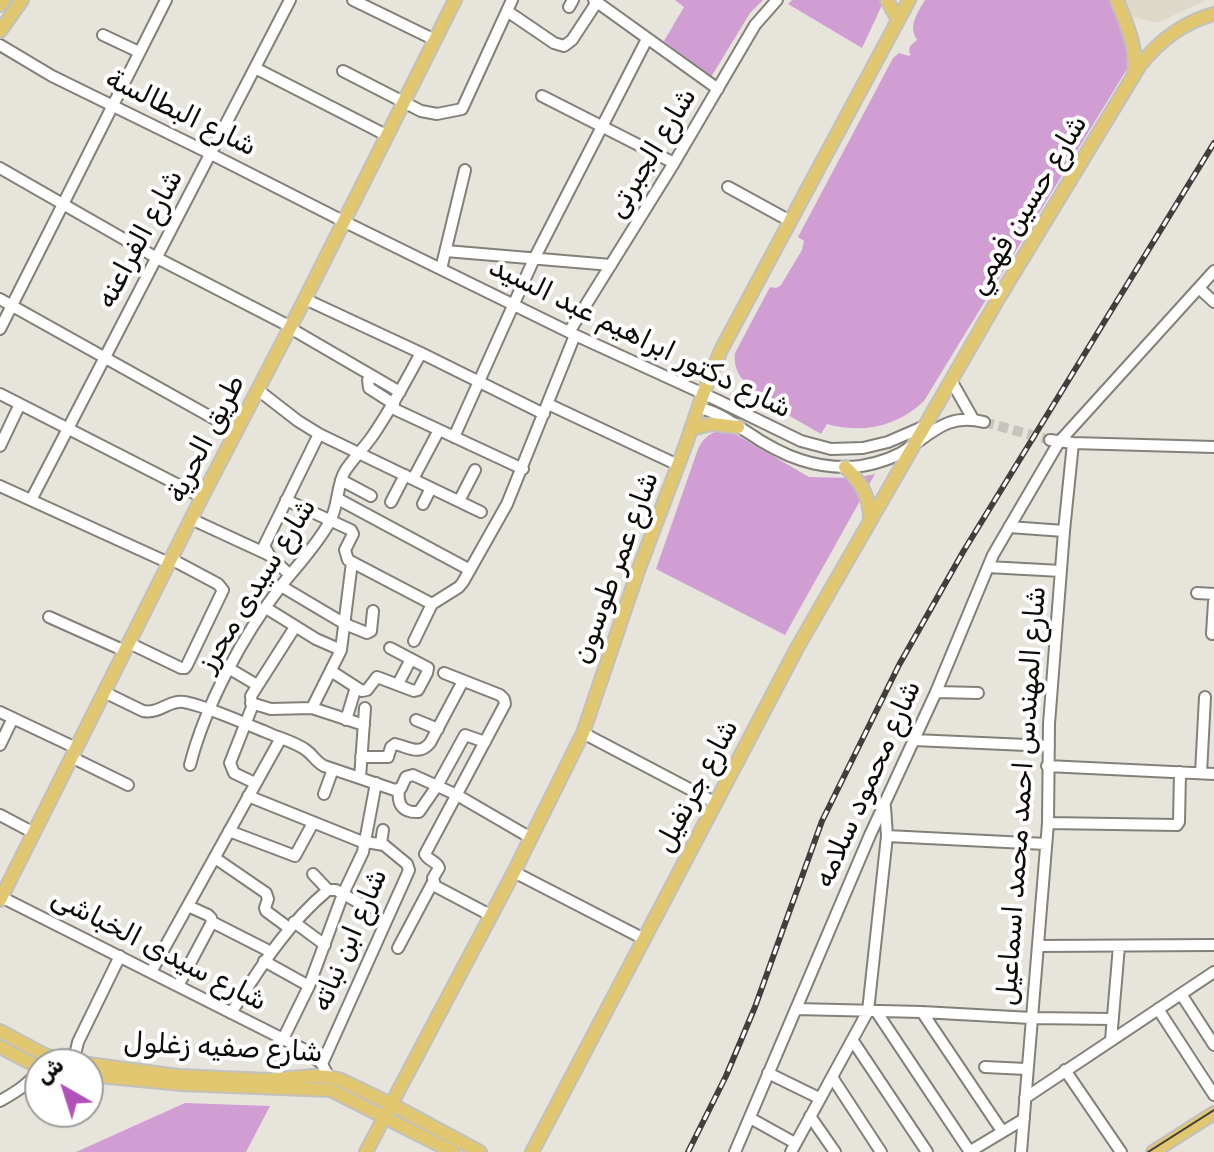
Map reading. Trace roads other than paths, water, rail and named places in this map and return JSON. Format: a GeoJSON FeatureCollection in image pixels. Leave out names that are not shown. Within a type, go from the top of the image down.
{"type":"FeatureCollection","features":[{"type":"Feature","properties":{"kind":"main road"},"geometry":{"type":"LineString","coordinates":[[0,5],[4,0]]}},
{"type":"Feature","properties":{"kind":"main road"},"geometry":{"type":"LineString","coordinates":[[0,31],[22,0]]}},
{"type":"Feature","properties":{"kind":"main road","name":"طريق الحرية"},"geometry":{"type":"LineString","coordinates":[[1,898],[455,0]]}},
{"type":"Feature","properties":{"kind":"main road"},"geometry":{"type":"LineString","coordinates":[[887,0],[898,20]]}},
{"type":"Feature","properties":{"kind":"main road","name":"شارع عمر طوسون"},"geometry":{"type":"LineString","coordinates":[[366,1152],[514,872],[583,733],[638,571],[721,350],[909,0]]}},
{"type":"Feature","properties":{"kind":"main road"},"geometry":{"type":"LineString","coordinates":[[1117,0],[1133,45],[1133,77]]}},
{"type":"Feature","properties":{"kind":"main road","name":"شارع حسين فهمي"},"geometry":{"type":"LineString","coordinates":[[913,446],[998,299],[1149,53],[1184,26],[1213,13]]}},
{"type":"Feature","properties":{"kind":"main road"},"geometry":{"type":"LineString","coordinates":[[691,429],[712,424],[738,427]]}},
{"type":"Feature","properties":{"kind":"main road","name":"شارع جرنفيل"},"geometry":{"type":"LineString","coordinates":[[532,1152],[797,648],[913,446]]}},
{"type":"Feature","properties":{"kind":"main road"},"geometry":{"type":"LineString","coordinates":[[845,467],[865,490],[870,522]]}},
{"type":"Feature","properties":{"kind":"main road","name":"شارع صفيه زغلول"},"geometry":{"type":"LineString","coordinates":[[0,1031],[24,1050]]}},
{"type":"Feature","properties":{"kind":"main road","name":"شارع صفيه زغلول"},"geometry":{"type":"LineString","coordinates":[[0,1047],[24,1057]]}},
{"type":"Feature","properties":{"kind":"main road","name":"شارع صفيه زغلول"},"geometry":{"type":"LineString","coordinates":[[104,1068],[227,1087],[341,1080],[480,1152]]}},
{"type":"Feature","properties":{"kind":"main road","name":"شارع صفيه زغلول"},"geometry":{"type":"LineString","coordinates":[[104,1076],[165,1078]]}},
{"type":"Feature","properties":{"kind":"main road","name":"شارع صفيه زغلول"},"geometry":{"type":"LineString","coordinates":[[330,1083],[384,1117],[453,1152]]}},
{"type":"Feature","properties":{"kind":"main road"},"geometry":{"type":"LineString","coordinates":[[1153,1152],[1214,1113]]}},
{"type":"Feature","properties":{"kind":"street"},"geometry":{"type":"LineString","coordinates":[[0,329],[166,0]]}},
{"type":"Feature","properties":{"kind":"street","name":"شارع الفراعنه"},"geometry":{"type":"LineString","coordinates":[[31,500],[290,0]]}},
{"type":"Feature","properties":{"kind":"street"},"geometry":{"type":"LineString","coordinates":[[353,0],[435,40]]}},
{"type":"Feature","properties":{"kind":"street"},"geometry":{"type":"LineString","coordinates":[[343,71],[429,114],[462,109],[512,0]]}},
{"type":"Feature","properties":{"kind":"street","name":"شارع الجبرتى"},"geometry":{"type":"LineString","coordinates":[[432,604],[459,587],[470,570],[523,469],[572,334],[755,25],[777,0]]}},
{"type":"Feature","properties":{"kind":"street"},"geometry":{"type":"LineString","coordinates":[[507,11],[554,43],[564,46],[572,40],[596,1],[718,89]]}},
{"type":"Feature","properties":{"kind":"street"},"geometry":{"type":"LineString","coordinates":[[103,35],[139,52]]}},
{"type":"Feature","properties":{"kind":"street"},"geometry":{"type":"LineString","coordinates":[[454,437],[534,259],[647,39]]}},
{"type":"Feature","properties":{"kind":"street","name":"شارع البطالسة"},"geometry":{"type":"LineString","coordinates":[[0,45],[52,76],[343,221]]}},
{"type":"Feature","properties":{"kind":"street"},"geometry":{"type":"LineString","coordinates":[[255,68],[386,135]]}},
{"type":"Feature","properties":{"kind":"street"},"geometry":{"type":"LineString","coordinates":[[542,96],[674,163]]}},
{"type":"Feature","properties":{"kind":"street"},"geometry":{"type":"LineString","coordinates":[[0,168],[157,258],[290,327],[400,392]]}},
{"type":"Feature","properties":{"kind":"street"},"geometry":{"type":"LineString","coordinates":[[441,269],[465,170]]}},
{"type":"Feature","properties":{"kind":"street"},"geometry":{"type":"LineString","coordinates":[[728,187],[790,221]]}},
{"type":"Feature","properties":{"kind":"street","name":"شارع دكتور ابراهيم عبد السيد"},"geometry":{"type":"LineString","coordinates":[[343,221],[572,334],[796,439],[823,448],[855,449],[888,442],[925,426]]}},
{"type":"Feature","properties":{"kind":"street"},"geometry":{"type":"LineString","coordinates":[[446,251],[611,265]]}},
{"type":"Feature","properties":{"kind":"street","name":"شارع محمود سلامه"},"geometry":{"type":"LineString","coordinates":[[735,1152],[988,567],[1054,441],[1214,271]]}},
{"type":"Feature","properties":{"kind":"street"},"geometry":{"type":"LineString","coordinates":[[1199,288],[1214,302]]}},
{"type":"Feature","properties":{"kind":"street"},"geometry":{"type":"LineString","coordinates":[[0,299],[236,431]]}},
{"type":"Feature","properties":{"kind":"street"},"geometry":{"type":"LineString","coordinates":[[305,299],[480,383],[678,465]]}},
{"type":"Feature","properties":{"kind":"street","name":"شارع سيدى محرز"},"geometry":{"type":"LineString","coordinates":[[190,765],[197,740],[230,669],[266,608],[331,520],[345,471],[393,406],[421,353]]}},
{"type":"Feature","properties":{"kind":"street"},"geometry":{"type":"LineString","coordinates":[[371,375],[369,388],[393,406],[523,469]]}},
{"type":"Feature","properties":{"kind":"street","name":"شارع دكتور ابراهيم عبد السيد"},"geometry":{"type":"LineString","coordinates":[[698,408],[718,414],[786,456],[814,464],[865,465],[889,459],[913,446],[930,431],[950,422],[978,421],[952,382]]}},
{"type":"Feature","properties":{"kind":"street"},"geometry":{"type":"LineString","coordinates":[[258,390],[319,434],[481,512]]}},
{"type":"Feature","properties":{"kind":"street"},"geometry":{"type":"LineString","coordinates":[[0,394],[202,497]]}},
{"type":"Feature","properties":{"kind":"street"},"geometry":{"type":"LineString","coordinates":[[0,446],[20,404]]}},
{"type":"Feature","properties":{"kind":"street"},"geometry":{"type":"LineString","coordinates":[[391,502],[439,430]]}},
{"type":"Feature","properties":{"kind":"street"},"geometry":{"type":"LineString","coordinates":[[290,575],[264,546],[319,434]]}},
{"type":"Feature","properties":{"kind":"street"},"geometry":{"type":"LineString","coordinates":[[786,456],[796,439]]}},
{"type":"Feature","properties":{"kind":"street"},"geometry":{"type":"LineString","coordinates":[[1054,441],[1214,447]]}},
{"type":"Feature","properties":{"kind":"street","name":"شارع المهندس احمد محمد اسماعيل"},"geometry":{"type":"LineString","coordinates":[[1021,1152],[1048,823],[1049,724],[1073,443]]}},
{"type":"Feature","properties":{"kind":"street"},"geometry":{"type":"LineString","coordinates":[[459,501],[475,470]]}},
{"type":"Feature","properties":{"kind":"street"},"geometry":{"type":"LineString","coordinates":[[341,480],[371,496]]}},
{"type":"Feature","properties":{"kind":"street"},"geometry":{"type":"LineString","coordinates":[[0,486],[170,561],[218,584],[223,590],[185,668],[49,617]]}},
{"type":"Feature","properties":{"kind":"street"},"geometry":{"type":"LineString","coordinates":[[423,504],[431,488]]}},
{"type":"Feature","properties":{"kind":"street"},"geometry":{"type":"LineString","coordinates":[[338,499],[470,570]]}},
{"type":"Feature","properties":{"kind":"street"},"geometry":{"type":"LineString","coordinates":[[286,500],[351,530],[353,534],[345,550],[352,562],[432,604],[414,641]]}},
{"type":"Feature","properties":{"kind":"street"},"geometry":{"type":"LineString","coordinates":[[191,519],[270,556]]}},
{"type":"Feature","properties":{"kind":"street"},"geometry":{"type":"LineString","coordinates":[[1009,527],[1064,531]]}},
{"type":"Feature","properties":{"kind":"street"},"geometry":{"type":"LineString","coordinates":[[312,708],[341,650],[352,562]]}},
{"type":"Feature","properties":{"kind":"street"},"geometry":{"type":"LineString","coordinates":[[988,567],[1061,571]]}},
{"type":"Feature","properties":{"kind":"street"},"geometry":{"type":"LineString","coordinates":[[281,586],[345,624],[368,633],[371,631],[373,611]]}},
{"type":"Feature","properties":{"kind":"street"},"geometry":{"type":"LineString","coordinates":[[1197,593],[1214,594]]}},
{"type":"Feature","properties":{"kind":"street"},"geometry":{"type":"LineString","coordinates":[[1212,634],[1214,602]]}},
{"type":"Feature","properties":{"kind":"street"},"geometry":{"type":"LineString","coordinates":[[266,608],[316,639],[341,650]]}},
{"type":"Feature","properties":{"kind":"street"},"geometry":{"type":"LineString","coordinates":[[255,783],[234,773],[230,763],[245,724],[250,697],[295,627]]}},
{"type":"Feature","properties":{"kind":"street"},"geometry":{"type":"LineString","coordinates":[[331,671],[362,691],[367,690],[377,677],[418,690],[428,668],[390,648]]}},
{"type":"Feature","properties":{"kind":"street"},"geometry":{"type":"LineString","coordinates":[[398,684],[411,659]]}},
{"type":"Feature","properties":{"kind":"street"},"geometry":{"type":"LineString","coordinates":[[230,669],[257,685]]}},
{"type":"Feature","properties":{"kind":"street"},"geometry":{"type":"LineString","coordinates":[[398,948],[439,868],[426,856],[425,851],[505,704],[500,695],[444,673]]}},
{"type":"Feature","properties":{"kind":"street"},"geometry":{"type":"LineString","coordinates":[[361,757],[386,758],[395,744],[417,751],[429,745],[463,681]]}},
{"type":"Feature","properties":{"kind":"street"},"geometry":{"type":"LineString","coordinates":[[346,720],[356,687]]}},
{"type":"Feature","properties":{"kind":"street"},"geometry":{"type":"LineString","coordinates":[[104,692],[143,711],[157,711],[177,702],[185,702],[281,738],[307,750],[317,762],[333,769],[399,790]]}},
{"type":"Feature","properties":{"kind":"street"},"geometry":{"type":"LineString","coordinates":[[936,692],[978,693]]}},
{"type":"Feature","properties":{"kind":"street"},"geometry":{"type":"LineString","coordinates":[[1201,773],[1205,697]]}},
{"type":"Feature","properties":{"kind":"street"},"geometry":{"type":"LineString","coordinates":[[251,703],[271,709],[312,708],[364,725]]}},
{"type":"Feature","properties":{"kind":"street"},"geometry":{"type":"LineString","coordinates":[[360,778],[365,708]]}},
{"type":"Feature","properties":{"kind":"street"},"geometry":{"type":"LineString","coordinates":[[0,712],[128,785]]}},
{"type":"Feature","properties":{"kind":"street"},"geometry":{"type":"LineString","coordinates":[[0,745],[13,718]]}},
{"type":"Feature","properties":{"kind":"street"},"geometry":{"type":"LineString","coordinates":[[416,720],[438,729]]}},
{"type":"Feature","properties":{"kind":"street"},"geometry":{"type":"LineString","coordinates":[[583,733],[716,803]]}},
{"type":"Feature","properties":{"kind":"street"},"geometry":{"type":"LineString","coordinates":[[485,742],[465,735],[437,786],[422,809],[415,812],[399,804],[399,790],[408,775],[437,786],[457,795],[531,838]]}},
{"type":"Feature","properties":{"kind":"street"},"geometry":{"type":"LineString","coordinates":[[151,972],[281,738]]}},
{"type":"Feature","properties":{"kind":"street"},"geometry":{"type":"LineString","coordinates":[[914,740],[1049,746]]}},
{"type":"Feature","properties":{"kind":"street"},"geometry":{"type":"LineString","coordinates":[[1047,766],[1214,774]]}},
{"type":"Feature","properties":{"kind":"street"},"geometry":{"type":"LineString","coordinates":[[324,794],[333,769]]}},
{"type":"Feature","properties":{"kind":"street"},"geometry":{"type":"LineString","coordinates":[[1048,823],[1177,825],[1180,772]]}},
{"type":"Feature","properties":{"kind":"street"},"geometry":{"type":"LineString","coordinates":[[283,1039],[309,986],[365,843],[376,783]]}},
{"type":"Feature","properties":{"kind":"street","name":"شارع ابن نباته"},"geometry":{"type":"LineString","coordinates":[[248,796],[365,843],[381,843],[403,859],[409,870],[322,1064]]}},
{"type":"Feature","properties":{"kind":"street"},"geometry":{"type":"LineString","coordinates":[[750,1118],[793,1147],[872,1011],[887,836],[885,803]]}},
{"type":"Feature","properties":{"kind":"street"},"geometry":{"type":"LineString","coordinates":[[0,815],[34,833]]}},
{"type":"Feature","properties":{"kind":"street"},"geometry":{"type":"LineString","coordinates":[[229,831],[293,856],[313,823]]}},
{"type":"Feature","properties":{"kind":"street"},"geometry":{"type":"LineString","coordinates":[[381,843],[383,830]]}},
{"type":"Feature","properties":{"kind":"street"},"geometry":{"type":"LineString","coordinates":[[887,836],[1046,844]]}},
{"type":"Feature","properties":{"kind":"street"},"geometry":{"type":"LineString","coordinates":[[215,858],[266,893],[266,911],[325,945]]}},
{"type":"Feature","properties":{"kind":"street"},"geometry":{"type":"LineString","coordinates":[[514,872],[644,939]]}},
{"type":"Feature","properties":{"kind":"street"},"geometry":{"type":"LineString","coordinates":[[313,874],[328,890]]}},
{"type":"Feature","properties":{"kind":"street"},"geometry":{"type":"LineString","coordinates":[[433,882],[435,886],[490,915]]}},
{"type":"Feature","properties":{"kind":"street"},"geometry":{"type":"LineString","coordinates":[[231,1013],[291,925],[328,890],[336,890],[368,908]]}},
{"type":"Feature","properties":{"kind":"street","name":"شارع سيدى الخباشى"},"geometry":{"type":"LineString","coordinates":[[1,898],[305,1050],[322,1064],[330,1083]]}},
{"type":"Feature","properties":{"kind":"street"},"geometry":{"type":"LineString","coordinates":[[188,906],[271,952]]}},
{"type":"Feature","properties":{"kind":"street"},"geometry":{"type":"LineString","coordinates":[[178,986],[212,922]]}},
{"type":"Feature","properties":{"kind":"street"},"geometry":{"type":"LineString","coordinates":[[1038,946],[1214,945]]}},
{"type":"Feature","properties":{"kind":"street"},"geometry":{"type":"LineString","coordinates":[[1111,1040],[1119,946]]}},
{"type":"Feature","properties":{"kind":"street"},"geometry":{"type":"LineString","coordinates":[[77,1048],[120,956]]}},
{"type":"Feature","properties":{"kind":"street"},"geometry":{"type":"LineString","coordinates":[[264,961],[309,986]]}},
{"type":"Feature","properties":{"kind":"street"},"geometry":{"type":"LineString","coordinates":[[1025,1098],[1214,972]]}},
{"type":"Feature","properties":{"kind":"street"},"geometry":{"type":"LineString","coordinates":[[1181,994],[1214,1045]]}},
{"type":"Feature","properties":{"kind":"street"},"geometry":{"type":"LineString","coordinates":[[796,1009],[1113,1019]]}},
{"type":"Feature","properties":{"kind":"street"},"geometry":{"type":"LineString","coordinates":[[1158,1009],[1214,1095]]}},
{"type":"Feature","properties":{"kind":"street"},"geometry":{"type":"LineString","coordinates":[[872,1011],[970,1152],[1024,1119]]}},
{"type":"Feature","properties":{"kind":"street"},"geometry":{"type":"LineString","coordinates":[[922,1012],[1002,1131]]}},
{"type":"Feature","properties":{"kind":"street"},"geometry":{"type":"LineString","coordinates":[[853,1041],[927,1152]]}},
{"type":"Feature","properties":{"kind":"street"},"geometry":{"type":"LineString","coordinates":[[985,1067],[1026,1069]]}},
{"type":"Feature","properties":{"kind":"street"},"geometry":{"type":"LineString","coordinates":[[1065,1070],[1121,1152]]}},
{"type":"Feature","properties":{"kind":"street"},"geometry":{"type":"LineString","coordinates":[[768,1073],[819,1098]]}},
{"type":"Feature","properties":{"kind":"street"},"geometry":{"type":"LineString","coordinates":[[832,1077],[881,1152]]}},
{"type":"Feature","properties":{"kind":"street"},"geometry":{"type":"LineString","coordinates":[[0,1101],[24,1086]]}},
{"type":"Feature","properties":{"kind":"street"},"geometry":{"type":"LineString","coordinates":[[810,1116],[835,1152]]}},
{"type":"Feature","properties":{"kind":"tunnel"},"geometry":{"type":"LineString","coordinates":[[984,422],[1050,440]]}},
{"type":"Feature","properties":{"kind":"tram line"},"geometry":{"type":"LineString","coordinates":[[1148,1152],[1214,1110]]}},
{"type":"Feature","properties":{"kind":"railway"},"geometry":{"type":"LineString","coordinates":[[688,1152],[726,1076],[755,1007],[822,821],[899,665],[963,552],[1214,143]]}}]}
